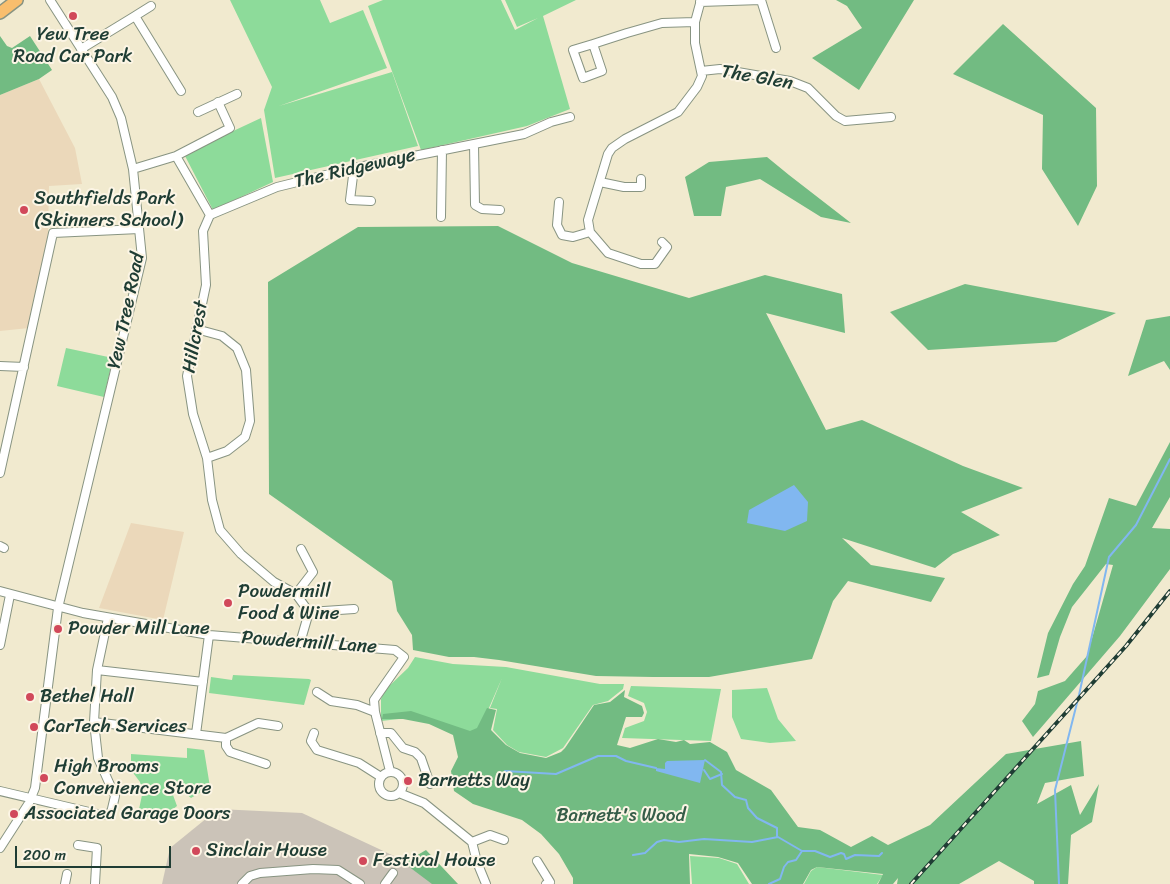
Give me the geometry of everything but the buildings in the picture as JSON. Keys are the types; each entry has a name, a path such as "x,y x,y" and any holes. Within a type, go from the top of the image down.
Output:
{"highway":[{"path":"0,13 17,0"}],"street":[{"name":"Yew Tree Road","path":"0,848 31,798 38,771 46,688 58,608 142,258 133,168 121,118 112,97 50,0"},
{"path":"662,242 667,247 655,264 648,266 608,253 597,243 590,232 589,215 608,154 617,143 678,112 688,102 702,76 695,44 695,22 700,1 761,0 776,48"},
{"path":"81,49 151,6"},
{"path":"135,16 181,90"},
{"path":"593,44 602,71 583,78 573,50 662,23 695,22"},
{"name":"The Glen","path":"701,72 720,69 790,81 808,88 836,116 846,121 891,117"},
{"path":"198,112 238,94"},
{"path":"133,168 176,156 230,128 218,102"},
{"name":"The Ridgewaye","path":"210,215 277,187 354,168 524,134 551,122 570,117"},
{"path":"474,144 475,205 482,209 500,210"},
{"path":"441,217 442,150"},
{"path":"176,156 210,215"},
{"path":"354,168 350,200 371,201"},
{"path":"600,182 624,187 641,187 641,178"},
{"path":"550,208 559,205 557,225 562,235 573,237 590,232"},
{"name":"Hillcrest","path":"210,215 203,231 206,284 187,376 192,414 207,458 212,500 220,530 241,554 274,582 296,594"},
{"path":"0,473 53,233 139,229"},
{"path":"196,329 222,336 237,348 246,370 250,421 245,437 227,451 207,458"},
{"path":"0,366 24,367"},
{"path":"301,549 314,572 296,594 309,612"},
{"name":"Powdermill Lane","path":"0,591 58,608 209,635 391,648 404,657 374,700 375,712 390,771 398,773 402,779 403,787 399,793"},
{"path":"0,645 10,595"},
{"path":"309,612 354,609"},
{"path":"300,643 309,612"},
{"path":"0,791 106,816 112,811 115,798 98,758 94,722 97,670 108,618"},
{"path":"196,734 209,635"},
{"path":"97,670 203,682"},
{"path":"317,692 331,701 357,705 375,712"},
{"path":"335,711 336,702"},
{"path":"94,722 226,738 258,723 278,726"},
{"path":"314,733 310,745 316,750 359,763 381,776"},
{"path":"380,733 391,733 403,748 415,752 421,758 430,784"},
{"path":"226,738 226,746 230,752 266,764"},
{"path":"390,771 381,776 378,784 384,794 391,796 399,793 424,803 472,842 477,862 486,884"},
{"path":"472,842 490,835 504,840"},
{"path":"78,845 97,848 95,884"},
{"path":"537,861 549,883"},
{"path":"242,884 250,876 260,872 313,869 338,870 360,884"},
{"path":"386,884 393,873"},
{"path":"65,884 67,874"}],"shaded area":[{"name":"Southfields Park (Skinners School)","path":"39,79 75,148 82,184 49,186 48,234 29,328 0,331 0,95"},
{"path":"131,523 184,532 163,620 99,608"},
{"path":"218,809 302,813 454,884 162,884 170,848"}],"green space":[{"path":"230,0 320,0 330,23 363,10 387,68 279,106 392,72 418,146 275,178 264,110 272,87"},
{"path":"383,0 501,0 515,30 538,18 517,27 505,0 576,0 543,16 570,109 527,126 421,150 368,6"},
{"path":"836,0 914,0 859,90 812,58 862,28 847,6"},
{"path":"1003,24 1096,108 1097,186 1078,226 1042,169 1043,115 953,74"},
{"path":"0,36 7,46 12,48 30,36 52,70 39,79 0,95"},
{"path":"261,118 273,182 213,210 184,154"},
{"path":"767,157 851,223 821,217 760,179 726,187 721,216 694,216 685,177 709,162"},
{"path":"498,226 572,263 689,298 765,275 842,294 845,333 766,313 826,430 862,420 963,466 1023,488 961,512 1000,535 953,554 935,568 842,538 871,565 945,578 931,602 848,581 833,601 812,659 709,677 596,676 499,660 449,657 413,650 412,635 397,611 392,581 269,494 268,282 358,227"},
{"path":"965,284 1116,313 1056,342 928,350 890,312"},
{"path":"1170,316 1170,370 1164,361 1128,376 1146,320"},
{"path":"66,348 113,358 104,397 57,386"},
{"path":"1170,442 1170,497 1152,528 1170,529 1170,569 1120,636 1033,737 1022,721 1035,704 1038,691 1065,681 1087,656 1113,565 1106,564 1072,607 1060,637 1049,675 1037,678 1048,633 1073,584 1085,566 1109,498 1136,506"},
{"path":"415,657 453,664 506,667 600,684 624,684 623,689 608,701 593,705 563,748 546,757 519,752 507,745 493,730 497,709 490,708 502,678 475,740 417,717 381,721 381,699 385,690 408,668"},
{"path":"233,675 311,680 304,705 209,693 211,677 232,680"},
{"path":"631,686 721,689 711,741 622,738 625,728 644,721 647,712 644,703 628,696"},
{"path":"767,688 778,719 796,741 770,743 741,739 732,717 732,690"},
{"name":"Barnett's Wood","path":"625,690 624,697 642,706 644,713 642,717 626,717 617,745 630,748 658,739 676,742 684,740 690,744 710,742 727,752 736,770 771,790 798,827 820,830 851,847 872,836 888,845 930,825 1006,754 1081,741 1084,776 1045,783 1037,804 1071,785 1080,815 1099,784 1092,822 1071,835 1068,884 1034,884 1034,881 999,861 959,884 897,884 898,878 893,884 878,884 883,874 817,867 811,870 803,884 752,884 738,863 718,857 689,854 690,884 573,884 573,878 559,854 541,834 522,820 473,804 454,791 451,771 458,757 453,735 429,724 403,719 382,719 383,714 411,711 470,731 477,728 487,708 496,710 491,730 506,745 520,753 546,758 561,752 565,748 594,705 610,702"},
{"path":"187,748 204,750 210,787 191,798 180,789 173,795 177,806 159,820 138,814 142,795 140,782 131,770 131,754 187,758"},
{"path":"426,850 458,884 432,884 404,863"},
{"path":"690,856 719,858 737,864 749,884 692,884"},
{"path":"817,867 883,875 877,884 804,884 811,871"}],"water":[{"path":"794,485 808,502 807,521 785,531 747,523 749,510"},
{"path":"705,760 700,783 656,771 656,768 665,769 667,761"}],"waterway":[{"path":"1059,884 1055,790 1079,695 1109,557 1136,525 1170,459"},
{"path":"505,771 556,774 598,756 616,756 626,761 656,768"},
{"path":"705,760 721,772 722,785 735,797 746,800 748,808 757,818 777,828 777,837"},
{"path":"704,770 710,779 722,774"},
{"path":"633,855 645,853 657,842 664,840 679,842 704,839 752,842 778,837 802,851 815,851 830,857 841,853 844,854 846,859 855,855 879,856 882,853"},
{"path":"769,884 780,879 784,867 788,862 796,860 802,851"}],"railway":[{"path":"911,884 1126,646 1170,591"}],"place":[{"name":"Yew Tree Road Car Park","path":"73,16"},
{"name":"Southfields Park (Skinners School)","path":"24,210"},
{"name":"Powdermill Food & Wine","path":"228,603"},
{"name":"Powder Mill Lane","path":"58,629"},
{"name":"Bethel Hall","path":"30,697"},
{"name":"CarTech Services","path":"34,727"},
{"name":"High Brooms Convenience Store","path":"44,778"},
{"name":"Barnetts Way","path":"408,781"},
{"name":"Associated Garage Doors","path":"14,814"},
{"name":"Sinclair House","path":"196,851"},
{"name":"Festival House","path":"363,861"}]}
